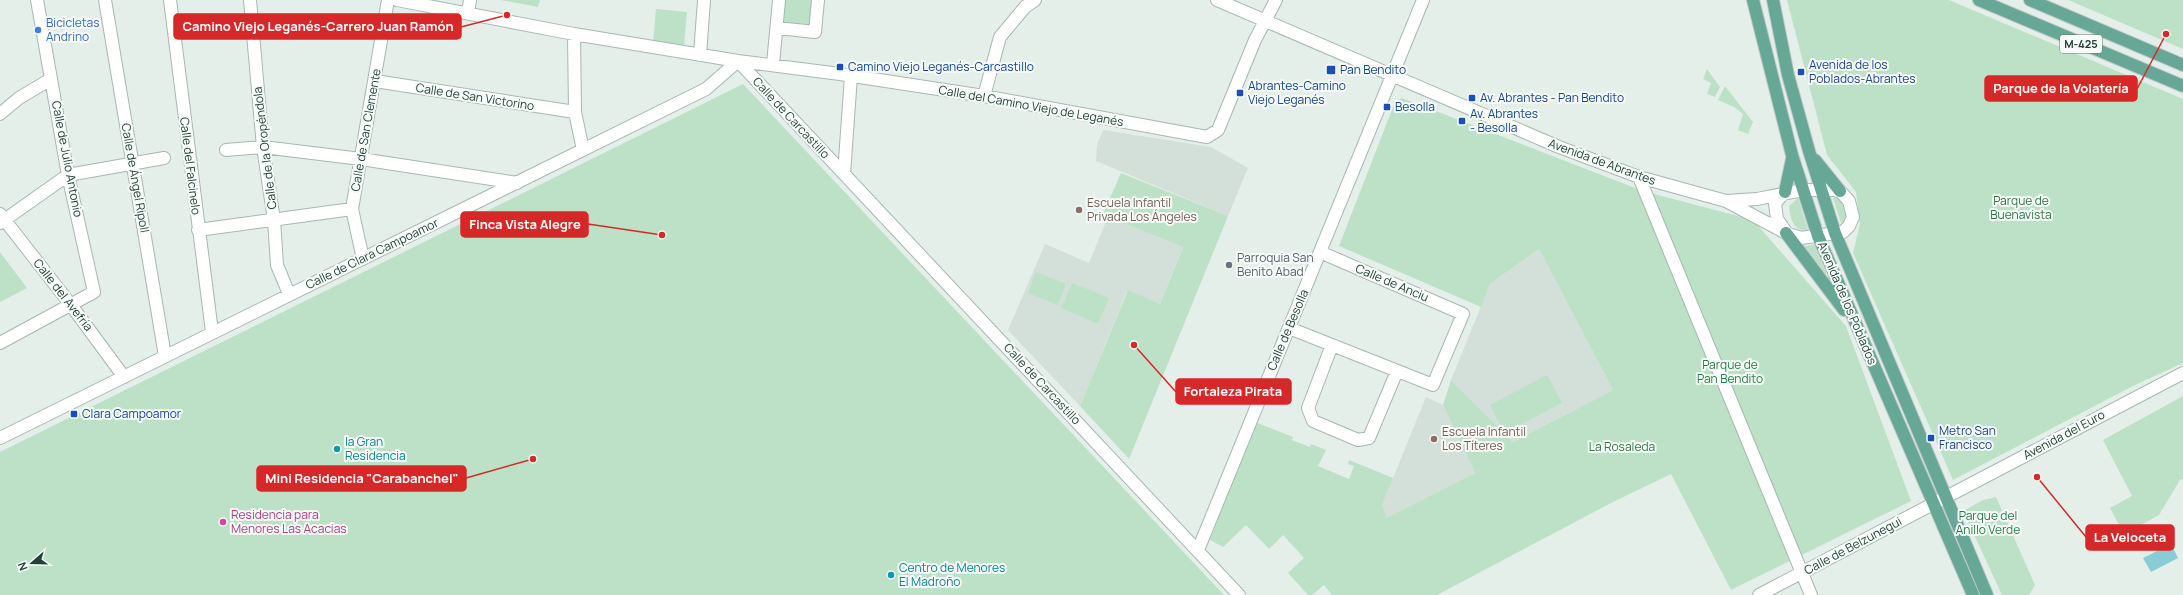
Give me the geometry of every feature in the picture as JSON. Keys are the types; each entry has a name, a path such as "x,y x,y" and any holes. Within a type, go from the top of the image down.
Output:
{"main road":[{"name":"Avenida de los Poblados","path":"1753,0 1792,156 1818,236 1973,595"},
{"name":"Avenida de los Poblados","path":"1773,0 1788,75 1809,151 1821,189 1839,232 1851,273 1987,595"},
{"name":"M-425","path":"1979,0 2183,86"},
{"name":"M-425","path":"2030,0 2183,65"},
{"path":"1809,151 1820,169 1840,191"},
{"path":"1785,192 1792,156"},
{"path":"1786,233 1823,280 1862,336"}],"street":[{"name":"Calle de Julio Antonio","path":"37,0 68,175 94,292 71,305"},
{"name":"Calle de Ángel Ripoll","path":"105,0 165,356"},
{"name":"Calle del Falcinelo","path":"170,0 212,332"},
{"name":"Calle de la Oropéndola","path":"250,0 263,147 274,220 278,265 289,294"},
{"name":"Calle de San Clemente","path":"363,258 352,209 388,0"},
{"name":"Calle del Camino Viejo de Leganés","path":"397,0 574,34 738,61 773,64 984,96 1207,137 1218,130 1255,40 1276,0"},
{"path":"468,13 470,0"},
{"path":"700,55 704,0"},
{"path":"773,64 779,0"},
{"path":"777,28 815,32 818,0"},
{"path":"984,96 1000,37 1026,7 1035,0"},
{"name":"Avenida de Abrantes","path":"1217,0 1559,147 1639,177 1726,201 1786,233 1801,238 1839,232"},
{"name":"Calle de Besolla","path":"1198,550 1394,75 1423,0"},
{"path":"574,34 575,112 583,150"},
{"name":"Calle de Clara Campoamor","path":"0,438 706,89 738,61"},
{"name":"Calle de Carcastillo","path":"738,61 1239,595"},
{"name":"Calle de Carcastillo","path":"844,174 851,76"},
{"path":"0,114 19,98 51,79"},
{"name":"Calle de San Victorino","path":"375,81 575,112"},
{"path":"226,150 263,147 361,159 516,184"},
{"path":"2,219 68,175 164,158"},
{"path":"1639,177 1811,595"},
{"name":"Avenida de Abrantes","path":"1726,201 1757,200 1785,192 1803,190 1821,189 1840,191"},
{"path":"1839,232 1849,226 1853,217 1849,201 1840,191"},
{"path":"1785,192 1776,203 1777,219 1786,233"},
{"path":"198,230 352,209"},
{"name":"Calle del Avefría","path":"2,219 71,305 124,377"},
{"name":"Calle de Anciu","path":"1320,252 1463,314 1433,385 1397,371"},
{"path":"0,343 71,305"},
{"path":"1289,328 1332,345 1397,371 1369,438 1358,440 1313,421 1308,408 1332,345"},
{"name":"Avenida del Euro","path":"1946,498 2183,373"},
{"name":"Calle de Belzunegui","path":"1759,595 1946,498"}],"shaded area":[{"path":"1103,130 1211,147 1248,168 1228,216 1096,161 1097,145"},
{"path":"1115,218 1183,246 1160,304 1127,291 1080,406 1008,330 1045,244 1089,263 1107,219 1113,222"},
{"path":"1539,249 1613,390 1513,442 1451,380 1490,284"},
{"name":"Escuela Infantil Los Títeres","path":"1426,397 1443,405 1475,473 1387,519 1382,505"}],"green space":[{"path":"501,0 540,0 538,7"},
{"path":"779,0 818,0 815,32 777,28"},
{"name":"Parque de Buenavista","path":"1787,0 1949,0 2183,99 2183,363 2131,387 1953,480 1853,253 1860,224 1856,192 1827,155"},
{"path":"2068,0 2183,0 2183,49"},
{"path":"656,9 687,12 684,46 653,43"},
{"path":"1707,69 1720,87 1715,97 1707,94 1711,83 1703,79"},
{"path":"743,84 1224,595 0,595 0,452"},
{"path":"1725,86 1753,122 1748,134 1738,130 1743,114 1734,107 1718,100"},
{"name":"Parque de Pan Bendito","path":"1402,98 1643,191 1753,220 1846,326 1911,501 1731,590 1671,474 1611,503 1437,595 1332,595 1324,585 1312,595 1308,595 1288,573 1304,558 1283,535 1269,549 1246,525 1223,547 1210,540 1255,422 1293,437 1292,440 1310,447 1311,444 1326,450 1318,466 1349,479 1354,466 1348,464 1349,460 1393,478 1382,505 1387,518 1475,473 1443,405 1451,380 1513,442 1613,390 1539,249 1490,284 1481,307 1339,246 1395,102"},
{"path":"1121,173 1228,216 1129,459 1080,406 1128,290 1160,304 1183,247 1103,214"},
{"path":"1798,198 1808,230 1799,229 1791,219 1789,206"},
{"path":"1833,198 1840,198 1849,213 1845,222 1841,223"},
{"path":"1814,244 1826,273 1823,274 1802,247"},
{"path":"0,252 27,288 0,302"},
{"path":"1036,272 1066,284 1058,305 1028,293"},
{"path":"1072,283 1109,298 1098,324 1061,308"},
{"path":"1547,375 1562,403 1504,433 1490,405"},
{"path":"2183,396 2183,479 2180,480 2159,515 2124,534 2110,508 2132,496 2103,440"},
{"name":"Parque del Anillo Verde","path":"1996,497 2035,585 2029,595 2002,595 1963,511 1983,500"}],"water":[{"path":"2171,544 2178,558 2151,572 2143,558"}],"place":[{"name":"Camino Viejo Leganés-Carrero Juan Ramón","path":"507,15"},
{"name":"Bicicletas Andrino","path":"38,30"},
{"name":"Parque de la Volatería","path":"2166,34"},
{"name":"Camino Viejo Leganés-Carcastillo","path":"840,67"},
{"name":"Pan Bendito","path":"1331,70"},
{"name":"Avenida de los Poblados-Abrantes","path":"1801,72"},
{"name":"Abrantes-Camino Viejo Leganés","path":"1240,93"},
{"name":"Av. Abrantes - Pan Bendito","path":"1472,98"},
{"name":"Besolla","path":"1387,107"},
{"name":"Av. Abrantes - Besolla","path":"1462,121"},
{"name":"Escuela Infantil Privada Los Ángeles","path":"1079,210"},
{"name":"Finca Vista Alegre","path":"662,235"},
{"name":"Parroquia San Benito Abad","path":"1229,265"},
{"name":"Fortaleza Pirata","path":"1134,345"},
{"name":"Clara Campoamor","path":"74,414"},
{"name":"Metro San Francisco","path":"1931,438"},
{"name":"Escuela Infantil Los Títeres","path":"1434,439"},
{"name":"la Gran Residencia","path":"337,449"},
{"name":"Mini Residencia \"Carabanchel\"","path":"533,459"},
{"name":"La Veloceta","path":"2037,477"},
{"name":"Residencia para Menores Las Acacias","path":"223,522"},
{"name":"Centro de Menores El Madroño","path":"891,575"}],"park label":[{"name":"La Rosaleda","path":"1622,447"}]}
